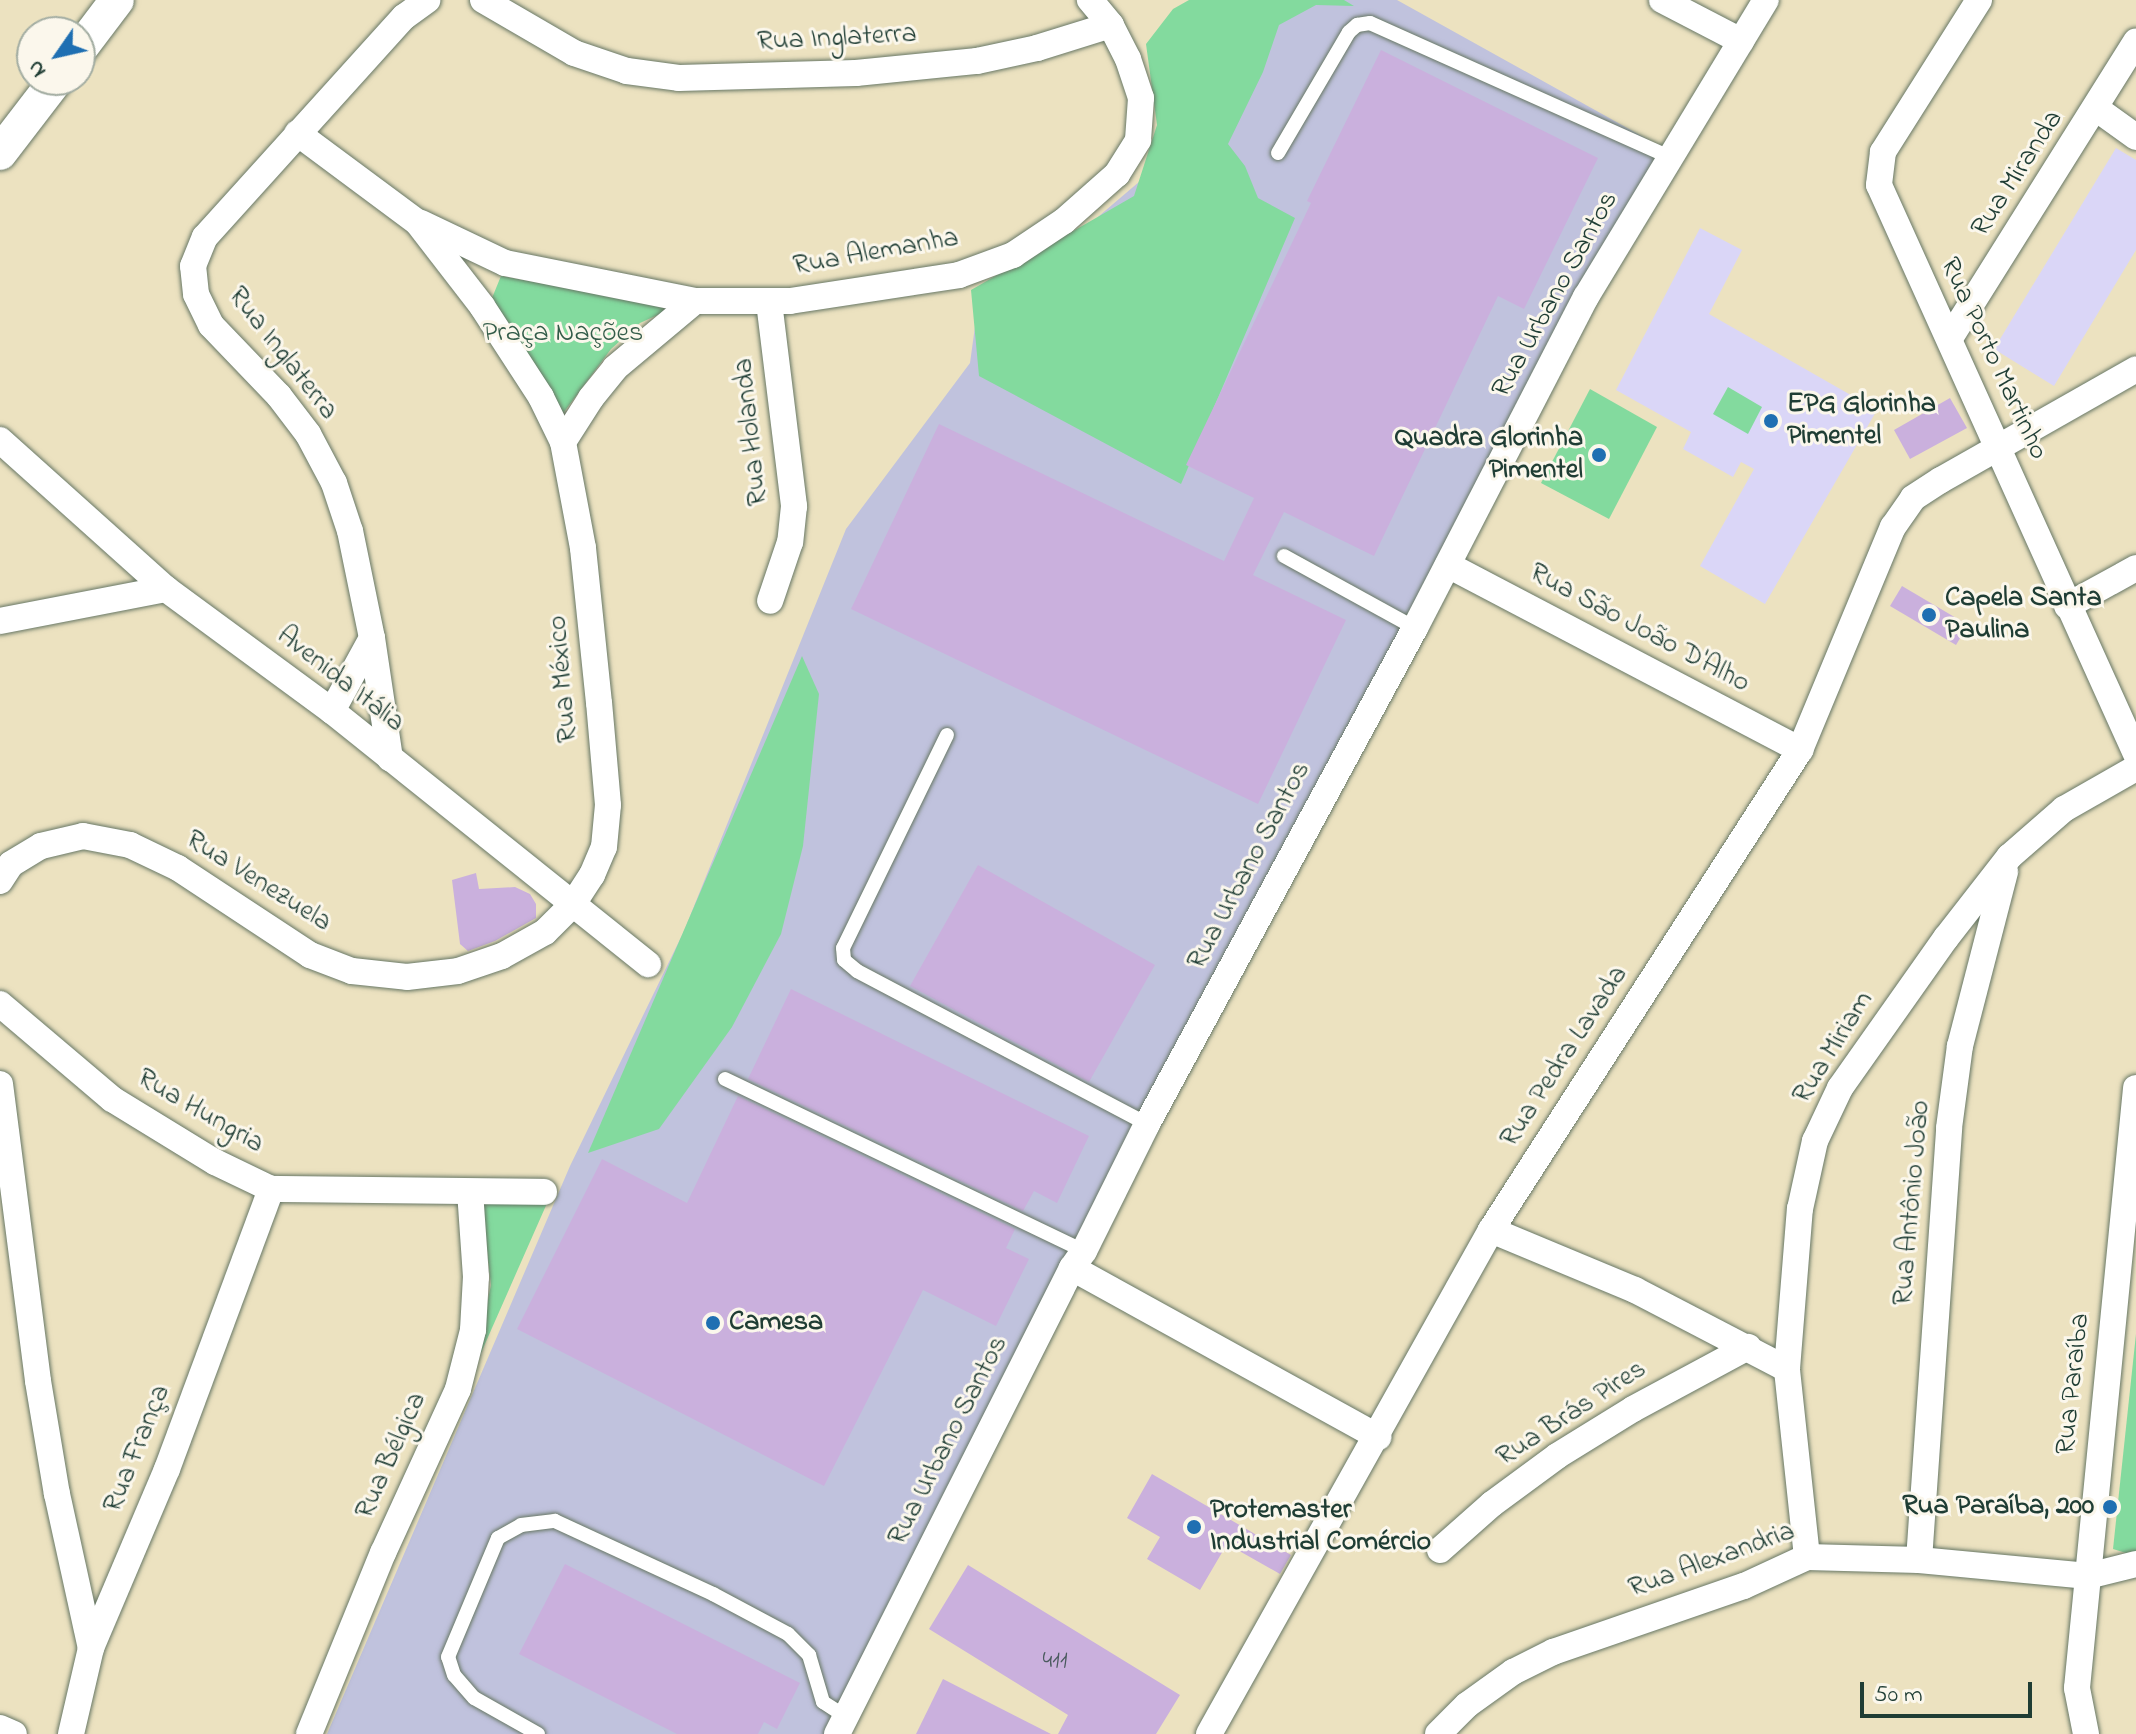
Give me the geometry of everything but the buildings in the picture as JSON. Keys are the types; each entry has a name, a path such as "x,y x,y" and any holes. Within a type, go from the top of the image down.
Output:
{"street":[{"path":"96,28 117,0"},
{"name":"Rua Inglaterra","path":"390,759 372,638 350,531 334,483 308,434 279,396 211,325 196,294 193,266 205,237 404,17 427,0"},
{"name":"Rua Inglaterra","path":"483,0 574,53 627,71 679,78 856,73 977,61 1037,48 1111,25"},
{"name":"Rua Alemanha","path":"417,222 505,263 695,301 769,302 959,275 1013,255 1064,221 1117,174 1138,140 1141,98 1111,25 1090,0"},
{"path":"1662,0 1741,41"},
{"name":"Rua Urbano Santos","path":"842,1725 1147,1124 1415,628 1586,297 1766,0"},
{"name":"Rua Porto Martinho","path":"1979,0 1883,152 1879,185 1891,219 1950,338 2067,606 2136,754"},
{"name":"Rua Miranda","path":"1950,338 2097,109 2136,42"},
{"path":"0,153 44,96"},
{"path":"2097,109 2136,137"},
{"name":"Rua México","path":"297,133 417,222 482,306 541,397 563,442 583,548 608,805 604,847 592,875 573,904"},
{"path":"482,306 484,282 505,263"},
{"path":"563,442 615,368 695,301"},
{"name":"Rua Holanda","path":"769,302 794,506 790,542 770,601"},
{"name":"Rua Pedra Lavada","path":"1209,1734 1378,1437 1491,1230 1800,750 1893,527 1913,498 2136,369"},
{"name":"Avenida Itália","path":"0,440 166,589 332,711 648,964"},
{"name":"Rua São João D'Alho","path":"1448,565 1800,750"},
{"path":"2067,606 2136,568"},
{"path":"0,621 166,589"},
{"path":"332,711 372,638"},
{"name":"Rua Miriam","path":"1807,1557 1787,1369 1800,1209 1815,1141 1840,1088 1946,938 2009,857 2064,809 2136,768"},
{"name":"Rua Venezuela","path":"0,881 11,864 41,846 83,836 130,845 178,868 310,955 352,971 407,977 458,971 502,956 545,932 573,904"},
{"name":"Rua Antônio João","path":"1919,1560 1949,1128 1963,1032 2009,857"},
{"name":"Rua Hungria","path":"0,1004 112,1099 215,1162 271,1189 544,1192"},
{"path":"0,1084 38,1381 57,1494 91,1648"},
{"name":"Rua Paraíba","path":"2086,1734 2077,1688 2136,1088"},
{"name":"Rua França","path":"71,1734 91,1648 167,1469 271,1189"},
{"name":"Rua Bélgica","path":"309,1734 383,1553 458,1389 473,1330 476,1277 470,1192"},
{"path":"1491,1230 1635,1290 1787,1369"},
{"path":"1078,1260 1378,1437"},
{"name":"Rua Brás Pires","path":"1440,1550 1492,1504 1557,1456 1633,1409 1748,1347"},
{"name":"Rua Alexandria","path":"1438,1734 1467,1705 1513,1672 1553,1652 1744,1586 1807,1557 1919,1560 2088,1576 2136,1564"},
{"path":"0,1728 14,1734"}],"lane":[{"path":"1278,153 1349,32 1357,25 1370,23 1670,157"},
{"path":"1284,556 1415,628"},
{"path":"947,735 843,948 844,960 857,971 1147,1124"},
{"path":"725,1079 1078,1260"},
{"path":"538,1734 474,1698 454,1675 448,1657 498,1538 521,1525 555,1521 713,1594 788,1634 809,1655 823,1702 842,1725"}],"shaded area":[{"path":"1205,0 1397,0 1665,149 830,1734 327,1734 570,1166 684,931 846,529 970,363 980,290 1038,268 1153,170"},
{"path":"2116,148 2136,160 2136,250 2054,386 1994,349"},
{"name":"EPG Glorinha Pimentel","path":"1700,228 1742,250 1709,314 1877,410 1765,604 1700,566 1754,469 1741,462 1733,477 1683,449 1691,432 1616,390"}],"green space":[{"path":"1189,0 1344,0 1354,6 1316,5 1279,25 1263,72 1228,144 1245,166 1258,198 1295,218 1181,484 979,376 971,290 1134,196 1157,125 1146,44 1173,9"},
{"name":"Praça Nações","path":"501,276 675,307 640,323 611,349 561,416 492,298"},
{"path":"1728,387 1762,407 1748,434 1713,414"},
{"name":"Quadra Glorinha Pimentel","path":"1590,389 1657,427 1609,519 1541,483"},
{"path":"802,656 819,694 803,846 781,934 732,1027 659,1129 588,1153"},
{"path":"481,1198 548,1201 473,1371 491,1285"},
{"path":"2136,1334 2136,1556 2113,1549"}],"place":[{"name":"EPG Glorinha Pimentel","path":"1771,421"},
{"name":"Quadra Glorinha Pimentel","path":"1599,455"},
{"name":"Capela Santa Paulina","path":"1929,615"},
{"name":"Camesa","path":"713,1323"},
{"name":"Rua Paraíba, 200","path":"2110,1507"},
{"name":"Protemaster Industrial Comércio","path":"1194,1527"}]}
